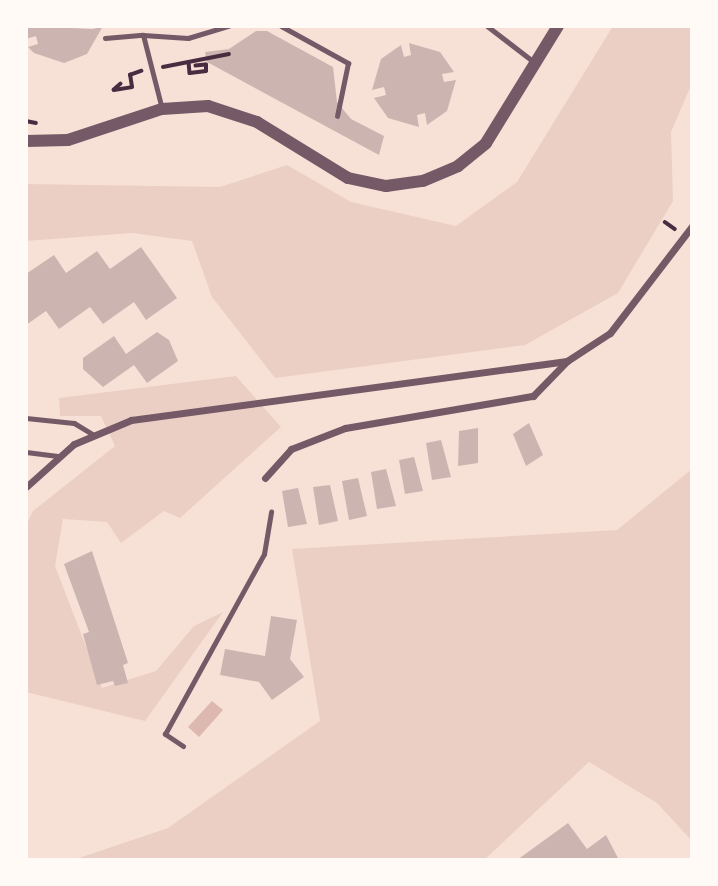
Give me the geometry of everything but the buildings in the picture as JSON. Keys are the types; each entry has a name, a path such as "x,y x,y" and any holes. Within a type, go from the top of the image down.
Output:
{"street":[{"path":"26,141 75,139 162,109 224,109 257,122 333,173 405,185 441,175 486,143 558,26"},
{"path":"264,478 281,457 316,437 404,414 522,400 553,382 567,362 610,333 692,226"},
{"path":"26,487 58,456 92,433 145,418 567,362"}],"lane":[{"path":"105,38 143,35 188,38 228,26"},
{"path":"281,26 348,63 337,116"},
{"path":"488,26 536,63"},
{"path":"143,35 162,109"},
{"path":"26,418 74,423 92,433"},
{"path":"26,452 58,456"},
{"path":"183,746 165,734 264,554 271,512"}],"path":[{"path":"121,84 114,90 132,86 132,72 229,54"},
{"path":"188,62 190,73 206,71 205,65 196,66"},
{"path":"26,121 47,125"}],"shaded area":[{"path":"613,26 692,26 692,83 671,132 673,201 618,293 525,345 275,378 212,297 192,241 132,233 26,241 26,184 220,187 287,165 351,202 456,226 517,182"},
{"path":"236,376 281,427 180,518 164,511 121,543 107,522 63,519 55,566 102,688 156,671 194,626 223,612 145,721 26,692 26,525 33,511 115,446 101,416 60,416 59,398"},
{"path":"692,469 692,841 657,803 589,762 484,860 73,860 168,828 320,721 292,549 617,530"},
{"path":"212,701 223,710 199,737 188,727"}]}
